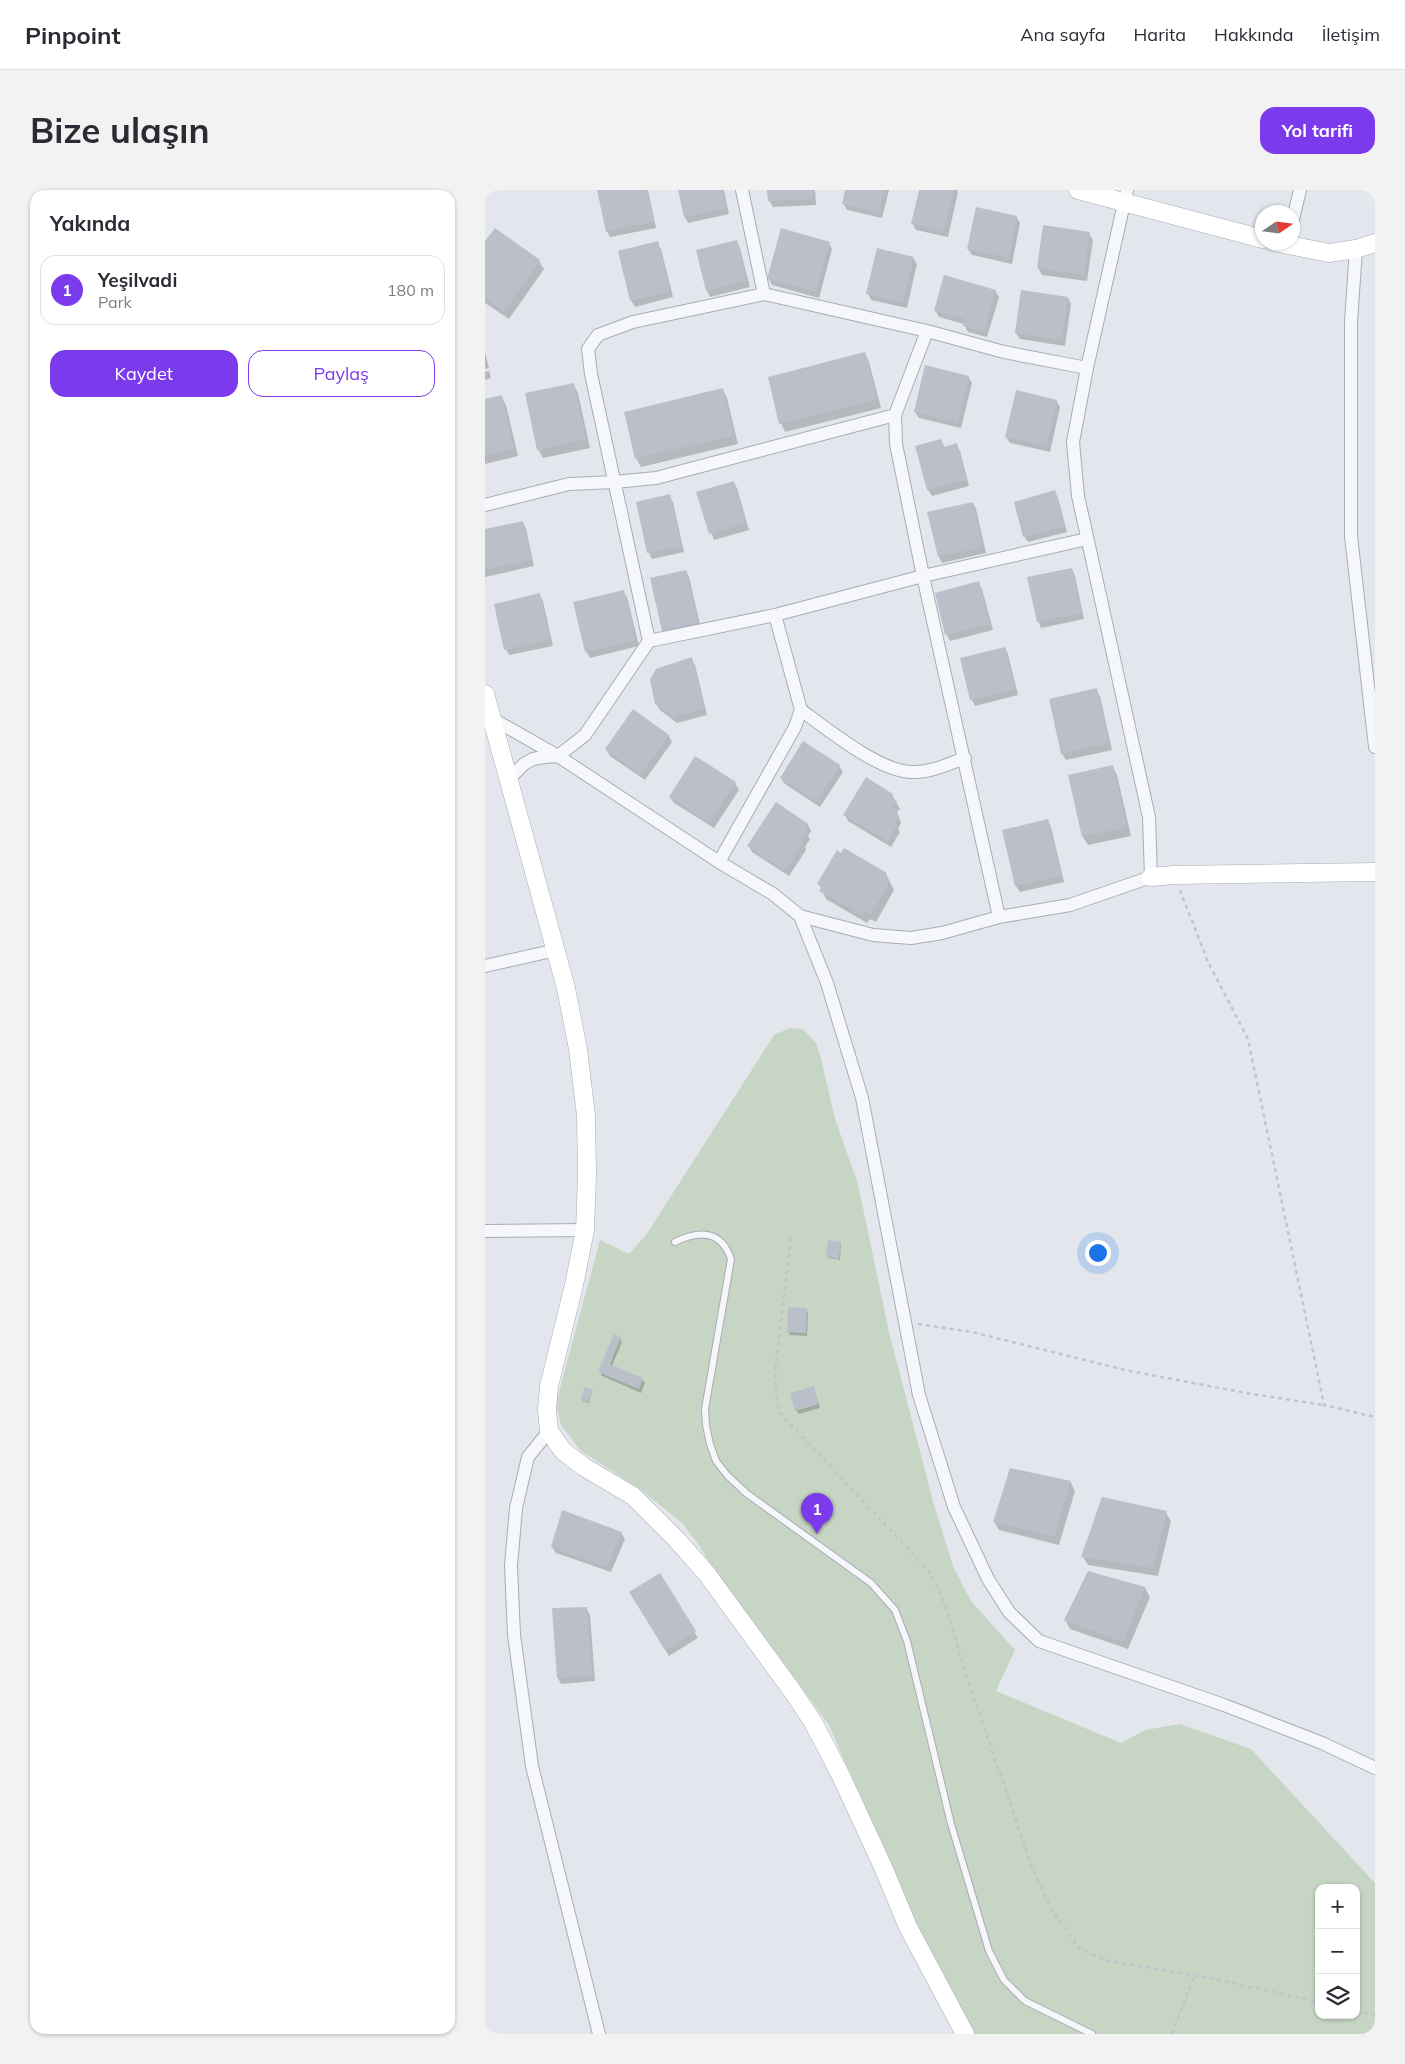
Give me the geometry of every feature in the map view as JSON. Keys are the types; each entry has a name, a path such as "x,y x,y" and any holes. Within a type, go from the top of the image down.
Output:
{"street":[{"path":"742,190 764,294"},
{"path":"1078,190 1126,196 1255,236"},
{"path":"1296,205 1299,190"},
{"path":"1126,196 1087,368 1073,442 1078,496 1149,817 1151,877"},
{"path":"1300,247 1329,253 1356,249 1375,242"},
{"path":"1356,249 1351,322 1351,536 1375,747"},
{"path":"649,641 591,374 589,349 598,334 633,322 764,294 927,331 1004,352 1087,368"},
{"path":"927,331 895,415 895,444 999,917"},
{"path":"485,505 569,484 656,478 895,415"},
{"path":"508,780 516,771 533,759 558,756 585,735 649,641 775,615 923,576 1087,538"},
{"path":"719,862 795,727 801,710 775,615"},
{"path":"485,694 488,719 508,780 566,988 578,1048 586,1116 587,1174 585,1230 574,1285 549,1386 547,1410 549,1431 563,1451 584,1467 633,1496 671,1534 707,1574 793,1692 813,1722 833,1760 883,1867 908,1927 965,2034"},
{"path":"801,710 865,755 891,767 911,772 937,769 965,758"},
{"path":"488,719 558,756 719,862 773,894 800,916 873,935 911,938 942,933 999,917 1070,905 1151,877 1375,872"},
{"path":"800,916 827,983 861,1098 919,1395 953,1508 988,1579 1009,1612 1039,1642 1233,1708 1322,1743 1375,1768"},
{"path":"485,966 556,950"},
{"path":"485,1231 585,1230"},
{"path":"549,1431 528,1457 516,1508 511,1566 514,1635 533,1766 599,2034"}],"lane":[{"path":"675,1242 689,1235 711,1235 722,1242 729,1250 731,1259 705,1409 706,1425 716,1461 727,1475 747,1493 871,1582 895,1610 907,1641 951,1824 989,1950 1004,1980 1025,2000 1092,2034"}],"path":[{"path":"1174,875 1208,962 1248,1039 1324,1405"},
{"path":"791,1238 775,1371 779,1412 928,1570 938,1588 947,1610 965,1672 1031,1864 1051,1909 1070,1938 1079,1948 1105,1960 1315,2001"},
{"path":"906,1322 972,1332 1134,1371 1246,1393 1324,1405 1375,1417"},
{"path":"1172,2034 1194,1976"},
{"path":"1360,2012 1375,2015"}],"green space":[{"path":"790,1028 803,1029 816,1043 835,1119 858,1184 889,1332 934,1505 953,1566 971,1601 1015,1650 996,1691 1121,1743 1145,1730 1180,1724 1251,1749 1375,1883 1375,2034 973,2034 916,1930 829,1725 751,1618 720,1581 699,1545 682,1523 640,1489 581,1451 561,1425 556,1403 600,1240 629,1254 646,1235 774,1035"}],"building":[{"path":"597,190 647,190 654,221 606,232"},
{"path":"678,190 723,190 727,208 684,217"},
{"path":"767,190 813,190 813,199 768,201"},
{"path":"845,190 884,190 879,213 842,204"},
{"path":"919,190 954,190 944,232 911,224"},
{"path":"976,207 1017,216 1009,258 967,249"},
{"path":"1043,225 1090,232 1084,275 1037,268"},
{"path":"495,228 540,260 504,312 485,298 485,241"},
{"path":"781,228 830,242 816,292 767,279"},
{"path":"737,240 747,281 706,291 696,250"},
{"path":"658,241 670,291 630,301 618,251"},
{"path":"877,248 914,257 903,303 866,294"},
{"path":"944,275 996,290 984,332 963,326 965,319 934,311"},
{"path":"1021,290 1068,297 1062,340 1015,333"},
{"path":"865,352 877,399 779,424 768,377"},
{"path":"925,365 969,376 958,423 914,412"},
{"path":"574,383 586,439 537,450 525,393"},
{"path":"723,388 734,435 635,459 624,412"},
{"path":"1016,390 1057,400 1047,446 1005,437"},
{"path":"502,395 514,448 485,455 485,399"},
{"path":"941,439 944,447 957,443 967,480 927,490 915,446"},
{"path":"734,481 746,523 709,534 696,492"},
{"path":"1055,490 1065,526 1023,537 1014,502"},
{"path":"670,494 682,546 647,553 636,502"},
{"path":"973,502 983,547 938,557 927,512"},
{"path":"523,521 532,560 485,570 485,529"},
{"path":"1072,568 1082,613 1037,622 1027,577"},
{"path":"686,570 698,623 662,631 650,578"},
{"path":"979,581 990,624 945,635 935,593"},
{"path":"624,590 636,640 585,652 573,602"},
{"path":"540,593 550,639 504,650 494,604"},
{"path":"1005,647 1016,689 970,700 960,658"},
{"path":"692,657 705,708 673,718 655,704 650,680 656,669"},
{"path":"1097,688 1109,743 1061,754 1049,699"},
{"path":"633,709 669,735 641,775 605,749"},
{"path":"803,741 840,765 817,802 780,778"},
{"path":"695,756 736,782 710,823 669,797"},
{"path":"1113,765 1127,827 1082,837 1068,775"},
{"path":"866,777 893,794 891,798 897,801 893,808 898,811 896,814 899,816 894,823 897,825 888,841 843,815"},
{"path":"776,802 808,824 805,830 808,832 801,841 803,843 785,871 747,846"},
{"path":"1048,819 1061,876 1015,886 1002,830"},
{"path":"844,848 887,873 884,877 890,881 871,915 865,911 862,915 819,891 822,886 817,884 837,850 841,853"},
{"path":"828,1240 841,1242 839,1259 826,1257"},
{"path":"788,1307 807,1308 806,1333 787,1332"},
{"path":"614,1334 621,1337 610,1364 643,1378 639,1389 598,1372"},
{"path":"814,1386 819,1404 795,1411 790,1393"},
{"path":"585,1387 593,1390 588,1402 580,1399"},
{"path":"1010,1468 1071,1481 1054,1537 993,1522"},
{"path":"1102,1497 1167,1511 1153,1568 1081,1557"},
{"path":"562,1510 622,1532 607,1567 551,1547"},
{"path":"1088,1571 1145,1587 1123,1642 1064,1620"},
{"path":"660,1573 696,1631 665,1650 629,1592"},
{"path":"587,1607 592,1675 557,1678 552,1608"}],"place":[{"name":"Yeşilvadi","path":"817,1534"}]}
